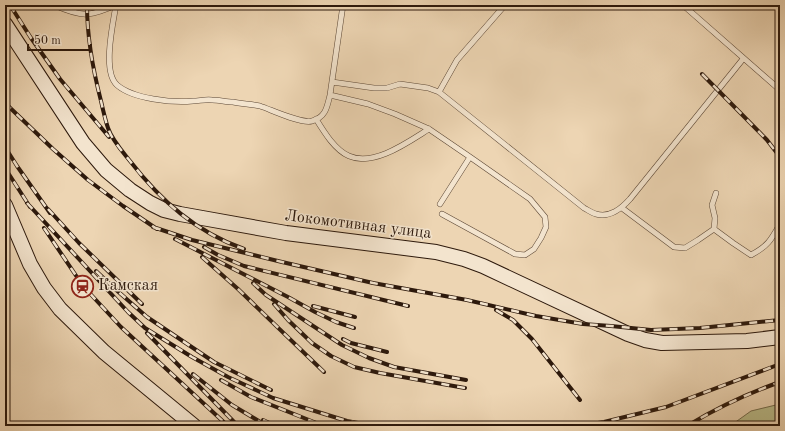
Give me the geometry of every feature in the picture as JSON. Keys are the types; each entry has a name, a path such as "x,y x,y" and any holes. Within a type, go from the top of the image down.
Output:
{"main road":[{"name":"Локомотивная улица","path":"5,24 83,143 106,170 130,190 164,210 286,233 436,252 464,259 483,266 628,334 662,344 747,341 780,337"},
{"path":"5,205 30,264 44,288 60,309 104,352 194,426"}],"lane":[{"path":"54,5 66,10 87,14 104,10 116,5"},
{"path":"116,5 110,43 109,68 112,78 117,85 143,97 168,101 193,102 210,100 258,106 287,116 310,121 320,118 327,110 343,5"},
{"path":"439,92 457,60 505,5"},
{"path":"683,5 780,90"},
{"path":"332,82 374,88 387,88 400,84 428,88 439,92 584,208 596,214 605,215 612,214 622,208 630,199 743,59"},
{"path":"330,95 368,104 429,129 530,199 545,217 546,227 534,249 525,255 515,254 442,214"},
{"path":"316,119 324,134 336,146 348,156 358,158 372,158 385,154 429,129"},
{"path":"440,204 470,157"},
{"path":"714,229 715,218 712,205 716,193"},
{"path":"622,208 674,247 685,248 714,229"},
{"path":"714,229 751,255 762,250 772,239 780,224"}],"green space":[{"path":"780,404 780,426 730,426 751,411"}],"railway":[{"path":"10,5 60,79 109,137"},
{"path":"87,5 89,42 95,78 107,125 115,141 142,176 181,214 210,234 244,249"},
{"path":"702,74 767,140 780,157"},
{"path":"5,103 88,180 157,229"},
{"path":"5,147 50,213"},
{"path":"5,168 30,207"},
{"path":"27,203 128,312 145,328 228,377 273,398 347,421 374,426"},
{"path":"48,209 79,243 142,304"},
{"path":"153,227 192,240 373,283 467,300 536,316 583,324 651,330 700,328 780,320"},
{"path":"44,228 83,286 121,327 228,426"},
{"path":"175,239 315,312 336,322 354,328"},
{"path":"204,247 218,255 244,266 408,306"},
{"path":"202,257 238,289 324,372"},
{"path":"96,271 147,317 214,362 271,390"},
{"path":"253,283 266,295 342,345 369,358 394,367 466,380"},
{"path":"274,304 312,343 331,356 354,367 465,388"},
{"path":"313,306 355,317"},
{"path":"496,310 513,320 532,339 580,400"},
{"path":"147,333 238,426"},
{"path":"343,339 351,343 387,352"},
{"path":"580,426 604,422 666,407 780,364"},
{"path":"193,374 232,405 267,426"},
{"path":"221,380 251,397 324,426"},
{"path":"687,426 732,402 780,382"},
{"path":"263,420 276,426"}],"place":[{"name":"Камская","path":"83,286"}]}
